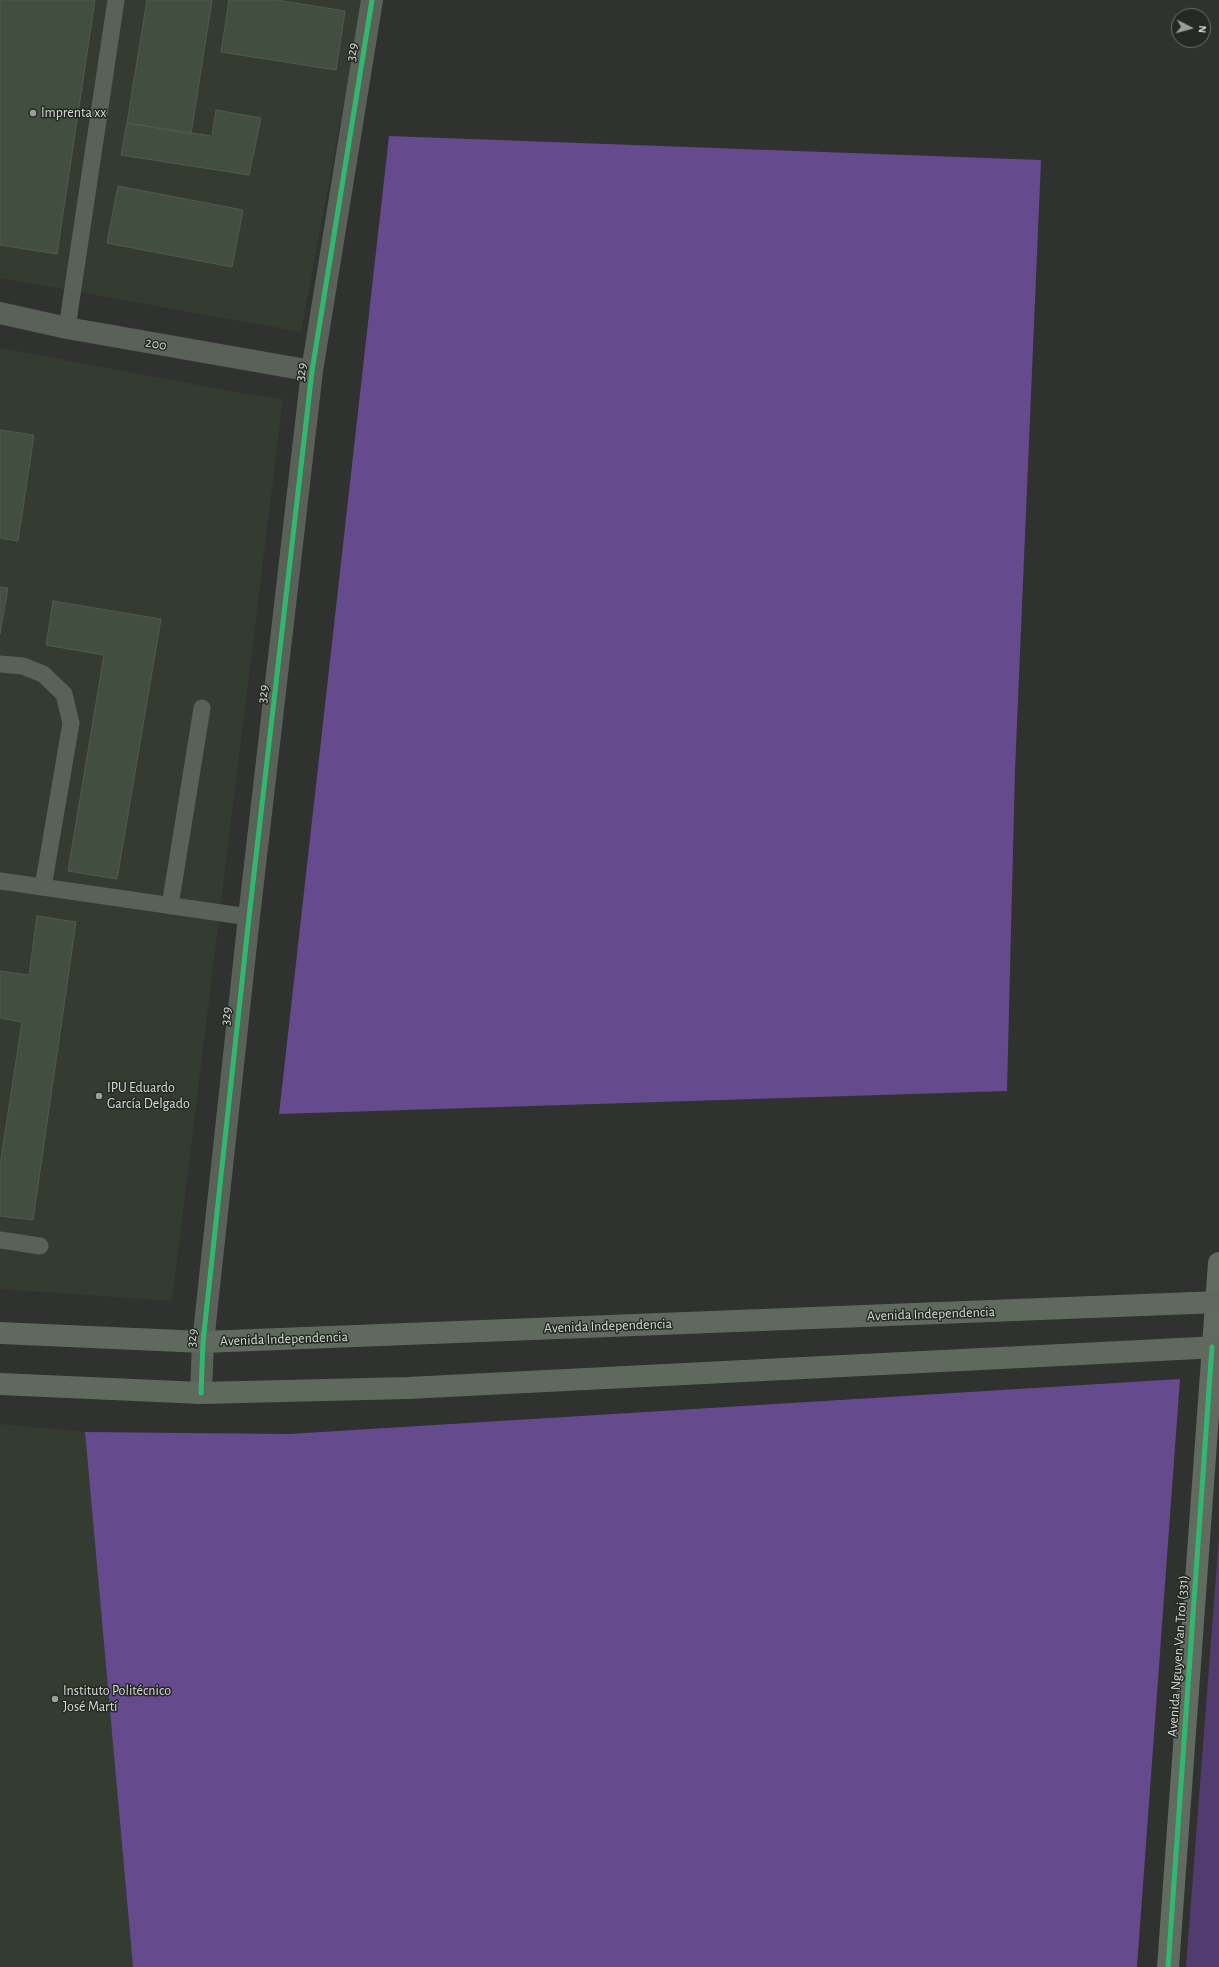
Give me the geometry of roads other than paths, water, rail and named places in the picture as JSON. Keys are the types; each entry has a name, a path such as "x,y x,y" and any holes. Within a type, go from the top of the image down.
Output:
{"main road":[{"name":"Avenida Independencia","path":"0,1333 203,1342 1217,1302"},
{"path":"0,1384 201,1393 408,1388 1216,1347"}],"street":[{"name":"329","path":"201,1393 203,1342 249,917 312,371 372,0"},
{"name":"200","path":"0,313 67,328 312,371"},
{"name":"Avenida Nguyen Van Troi (331)","path":"1168,1967 1216,1347 1219,1263"}],"lane":[{"path":"67,328 116,0"},
{"path":"0,664 23,666 43,674 64,694 71,723 42,887"},
{"path":"170,906 202,708"},
{"path":"0,881 249,917"},
{"path":"0,1240 40,1246"}],"place":[{"name":"Imprenta xx","path":"33,113"},
{"name":"IPU Eduardo García Delgado","path":"99,1096"},
{"name":"Instituto Politécnico José Martí","path":"55,1699"}]}
